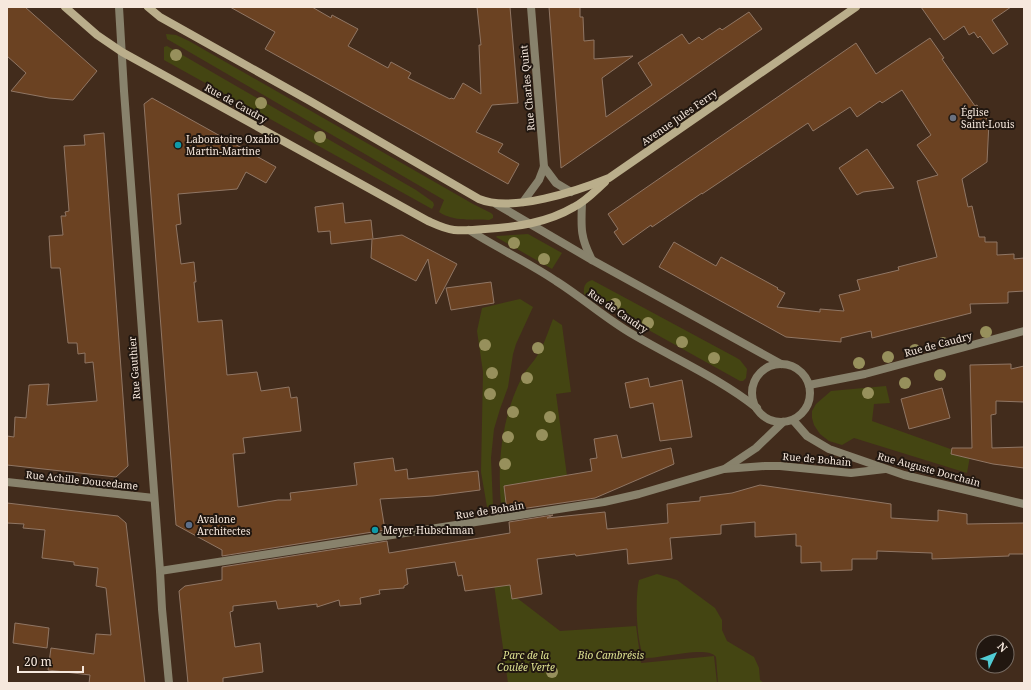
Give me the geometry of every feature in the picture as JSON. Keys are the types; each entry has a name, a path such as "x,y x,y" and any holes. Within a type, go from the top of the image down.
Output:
{"main road":[{"name":"Rue de Caudry","path":"65,7 92,31 122,52 428,221 443,227 454,230 469,230 528,224 554,216 582,202 609,178"},
{"path":"148,7 160,17 310,101 479,199 491,204 496,204"},
{"name":"Avenue Jules Ferry","path":"496,204 523,202 570,192 609,178 856,7"}],"street":[{"name":"Rue Gauthier","path":"119,7 162,609 169,683"},
{"name":"Rue Charles Quint","path":"531,7 544,168"},
{"path":"523,202 539,180 544,168 556,183 570,192"},
{"path":"582,202 581,230 584,246 592,260"},
{"path":"496,204 592,260 781,364 789,365 800,371 806,378 809,386 810,395 806,408 793,420 783,422 770,420 762,415 757,408 752,395 753,385 757,377 767,368 781,364"},
{"name":"Rue de Caudry","path":"469,230 487,242 556,280 624,329 732,389 757,408"},
{"name":"Rue de Caudry","path":"809,386 865,374 1024,331"},
{"name":"Rue Auguste Dorchain","path":"793,420 801,431 813,441 829,449 885,469 922,480 1024,504"},
{"name":"Rue de Bohain","path":"724,469 756,448 783,422"},
{"name":"Rue de Bohain","path":"160,571 604,502 640,494 724,469 780,466 851,474 885,469"},
{"name":"Rue Achille Doucedame","path":"7,482 154,498"}],"green space":[{"path":"166,34 176,35 189,41 491,213 493,218 489,220 457,219 439,212 444,200 167,39"},
{"path":"167,46 416,190 433,202 434,205 432,209 164,60 164,47"},
{"path":"528,234 562,253 552,269 496,237"},
{"path":"592,280 740,360 747,369 746,378 743,381 740,381 584,294 585,285"},
{"path":"520,299 533,307 516,344 508,387 494,429 491,458 493,506 487,507 481,472 483,372 477,331 482,308"},
{"path":"553,319 562,325 571,392 556,394 567,476 504,486 506,504 501,505 500,472 502,440 509,409 521,379 539,352"},
{"path":"886,386 890,403 874,404 872,421 970,456 967,473 854,438 842,445 829,441 820,434 814,425 812,411 816,404 831,391"},
{"name":"Bio Cambrésis","path":"490,556 509,580 512,598 517,598 560,631 636,626 641,663 714,656 717,683 508,683"},
{"path":"657,574 677,580 715,608 722,620 722,630 727,641 754,657 759,668 760,680 764,683 718,683 716,657 703,652 645,658 640,643 637,620 639,580"}],"building":[{"path":"7,7 25,7 97,71 73,100 49,98 11,91 26,73 7,56"},
{"path":"230,7 312,7 331,18 332,15 358,29 348,46 388,68 391,62 411,73 408,78 450,99 454,99 463,83 481,94 479,45 481,45 477,7 510,7 518,103 492,105 476,132 503,144 498,152 519,164 508,184 265,49 275,32"},
{"path":"549,7 580,7 580,17 583,17 584,41 594,40 594,59 633,56 602,78 606,117 652,85 638,63 682,34 689,44 699,37 702,40 720,28 722,30 749,12 762,29 561,168"},
{"path":"921,7 1011,7 992,20 1008,44 993,54 980,36 978,38 974,32 969,35 964,26 944,40"},
{"path":"930,38 944,58 942,59 975,106 977,105 989,122 987,162 962,179 968,207 972,206 979,237 985,237 985,242 997,242 997,255 1014,254 1014,259 1024,258 1024,291 1008,292 1008,303 970,304 971,313 872,338 871,331 841,338 841,342 786,337 659,267 674,242 716,266 721,257 778,288 777,289 785,293 777,307 820,312 820,309 844,311 839,295 860,290 857,280 899,270 898,267 937,257 917,181 938,175 917,145 931,135 902,90 882,103 880,101 857,117 850,107 813,131 808,123 652,227 651,225 623,245 614,232 618,229 608,214 856,43 876,74"},
{"path":"152,98 276,167 266,183 246,172 237,189 178,194 181,224 176,225 181,264 194,262 196,282 194,282 198,322 222,320 227,375 257,372 261,391 289,387 291,398 297,397 301,431 243,438 245,453 233,454 238,507 278,500 291,500 290,493 357,485 354,463 393,458 395,471 407,469 408,479 478,471 480,490 433,496 380,499 385,530 222,556 222,550 176,525 144,104"},
{"path":"104,133 128,466 116,477 7,465 7,436 14,437 15,417 26,418 29,385 49,384 47,405 97,401 93,362 85,363 85,353 78,354 77,343 68,343 60,268 51,268 49,236 63,235 61,216 66,216 65,212 69,211 64,146 85,145 84,135"},
{"path":"867,149 894,188 863,192 857,195 839,168"},
{"path":"343,203 345,223 371,220 373,239 402,235 457,264 436,304 428,259 416,281 371,258 372,239 331,244 330,231 318,232 315,207"},
{"path":"491,282 494,303 451,310 446,288"},
{"path":"1011,364 1011,369 1024,366 1024,402 996,401 996,414 991,415 992,448 1024,447 1024,468 993,464 951,454 952,448 972,448 970,365"},
{"path":"648,378 650,387 682,380 692,437 660,441 653,403 630,408 625,383"},
{"path":"942,388 950,418 909,429 901,399"},
{"path":"617,435 622,458 671,448 674,464 595,498 507,511 504,486 592,471 590,459 597,458 594,439"},
{"path":"760,485 891,504 891,518 938,521 938,510 967,514 967,524 1024,523 1024,554 932,559 932,553 877,551 877,559 852,559 852,570 821,571 821,562 801,563 801,546 796,546 796,534 755,537 755,522 721,525 721,534 670,538 672,559 628,564 627,549 576,556 575,554 537,559 542,594 512,599 510,585 465,591 462,575 458,576 455,562 406,569 408,584 404,586 404,588 379,590 380,594 360,598 361,604 340,606 339,600 317,607 317,604 278,609 276,601 233,606 233,611 230,612 235,647 260,643 263,672 223,678 223,683 188,683 179,591 185,586 222,580 222,567 387,541 389,553 510,533 509,522 553,515 547,518 605,512 607,529 668,523 667,504 700,501 700,497 732,493"},
{"path":"7,503 118,516 126,523 145,683 89,683 90,675 48,670 51,648 94,654 96,634 111,635 106,588 96,586 98,568 74,565 74,562 42,558 45,530 23,528 24,524 7,523"},
{"path":"15,623 49,628 47,648 13,643"}],"place":[{"name":"Église Saint-Louis","path":"953,118"},
{"name":"Laboratoire Oxabio Martin-Martine","path":"178,145"},
{"name":"Avalone Architectes","path":"189,525"},
{"name":"Meyer Hubschman","path":"375,530"}],"park label":[{"name":"Parc de la Coulée Verte","path":"526,660"}]}
